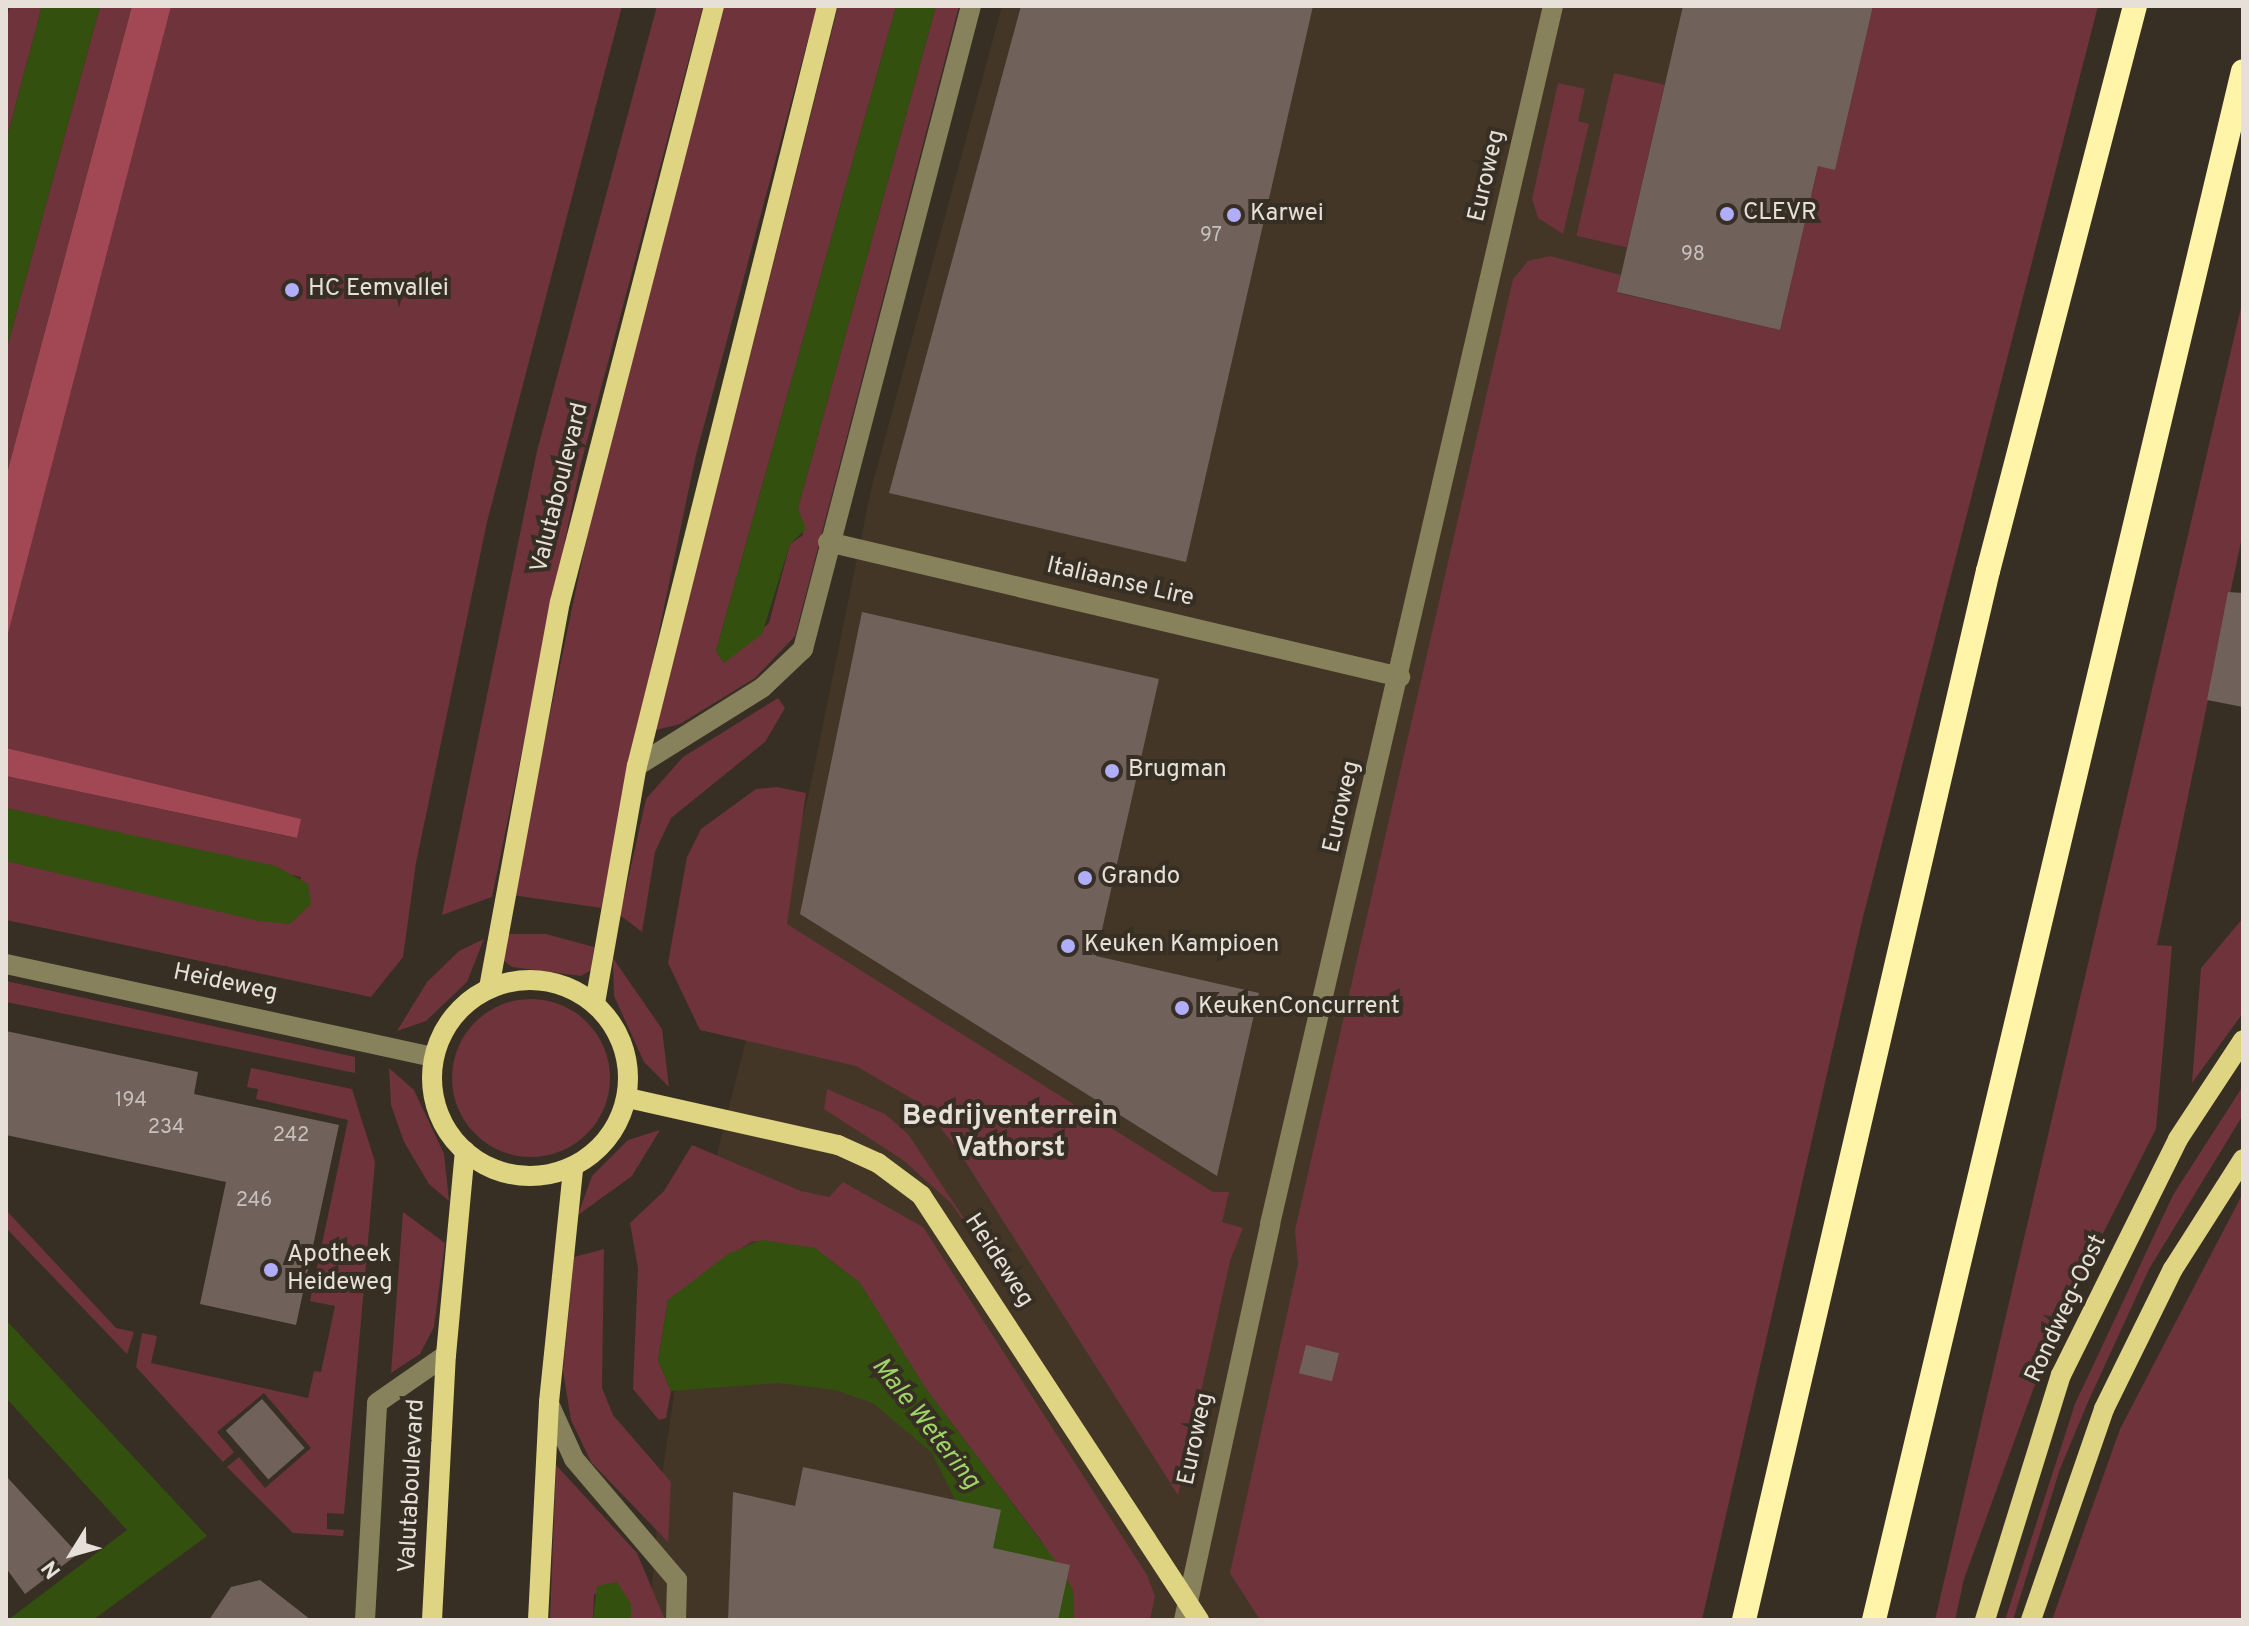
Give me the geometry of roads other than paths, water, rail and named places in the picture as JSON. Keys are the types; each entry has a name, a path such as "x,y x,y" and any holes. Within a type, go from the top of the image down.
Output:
{"highway":[{"path":"1744,1620 1988,571 2135,6"},
{"path":"1874,1620 2243,71"}],"main road":[{"name":"Valutaboulevard","path":"489,988 560,602 714,6"},
{"path":"595,1003 637,766 827,6"},
{"path":"529,978 553,982 595,1003 623,1044 628,1098 608,1138 573,1168 519,1176 465,1151 436,1108 433,1057 459,1009 489,988 529,978"},
{"name":"Rondweg-Oost","path":"1985,1620 2061,1375 2178,1139 2243,1040"},
{"name":"Heideweg","path":"628,1098 838,1145 878,1163 921,1195 1199,1620"},
{"name":"Valutaboulevard","path":"432,1620 446,1355 465,1151"},
{"path":"2031,1620 2104,1409 2173,1269 2243,1159"},
{"path":"538,1620 549,1402 573,1168"}],"street":[{"path":"637,766 762,688 803,649 828,542 971,6"},
{"name":"Euroweg","path":"1184,1620 1270,1224 1400,677 1553,6"},
{"name":"Italiaanse Lire","path":"828,542 1400,677"},
{"name":"Heideweg","path":"6,964 433,1057"},
{"name":"Valutaboulevard","path":"365,1620 377,1403 446,1355"},
{"path":"549,1402 574,1459 677,1580 676,1620"}],"water":[{"path":"42,6 100,6 6,351 6,141"},
{"path":"896,6 936,6 798,508 806,529 790,544 762,634 724,663 716,651"},
{"path":"6,808 276,866 308,884 311,904 290,924 258,921 6,861"},
{"name":"Male Wetering","path":"762,1240 815,1248 860,1283 926,1389 1064,1572 1073,1591 1074,1620 1015,1620 932,1453 873,1403 835,1390 778,1383 671,1391 658,1360 668,1300 728,1254"},
{"path":"6,1320 207,1536 93,1620 8,1620 127,1530 6,1398"},
{"path":"617,1582 631,1604 631,1620 593,1620 597,1586"}],"place":[{"name":"CLEVR","path":"1727,214"},
{"name":"Karwei","path":"1234,215"},
{"name":"HC Eemvallei","path":"292,290"},
{"name":"Brugman","path":"1112,771"},
{"name":"Grando","path":"1085,878"},
{"name":"Keuken Kampioen","path":"1068,946"},
{"name":"KeukenConcurrent","path":"1182,1008"},
{"name":"Apotheek Heideweg","path":"271,1270"}],"district":[{"name":"Bedrijventerrein Vathorst","path":"1010,1133"}]}
